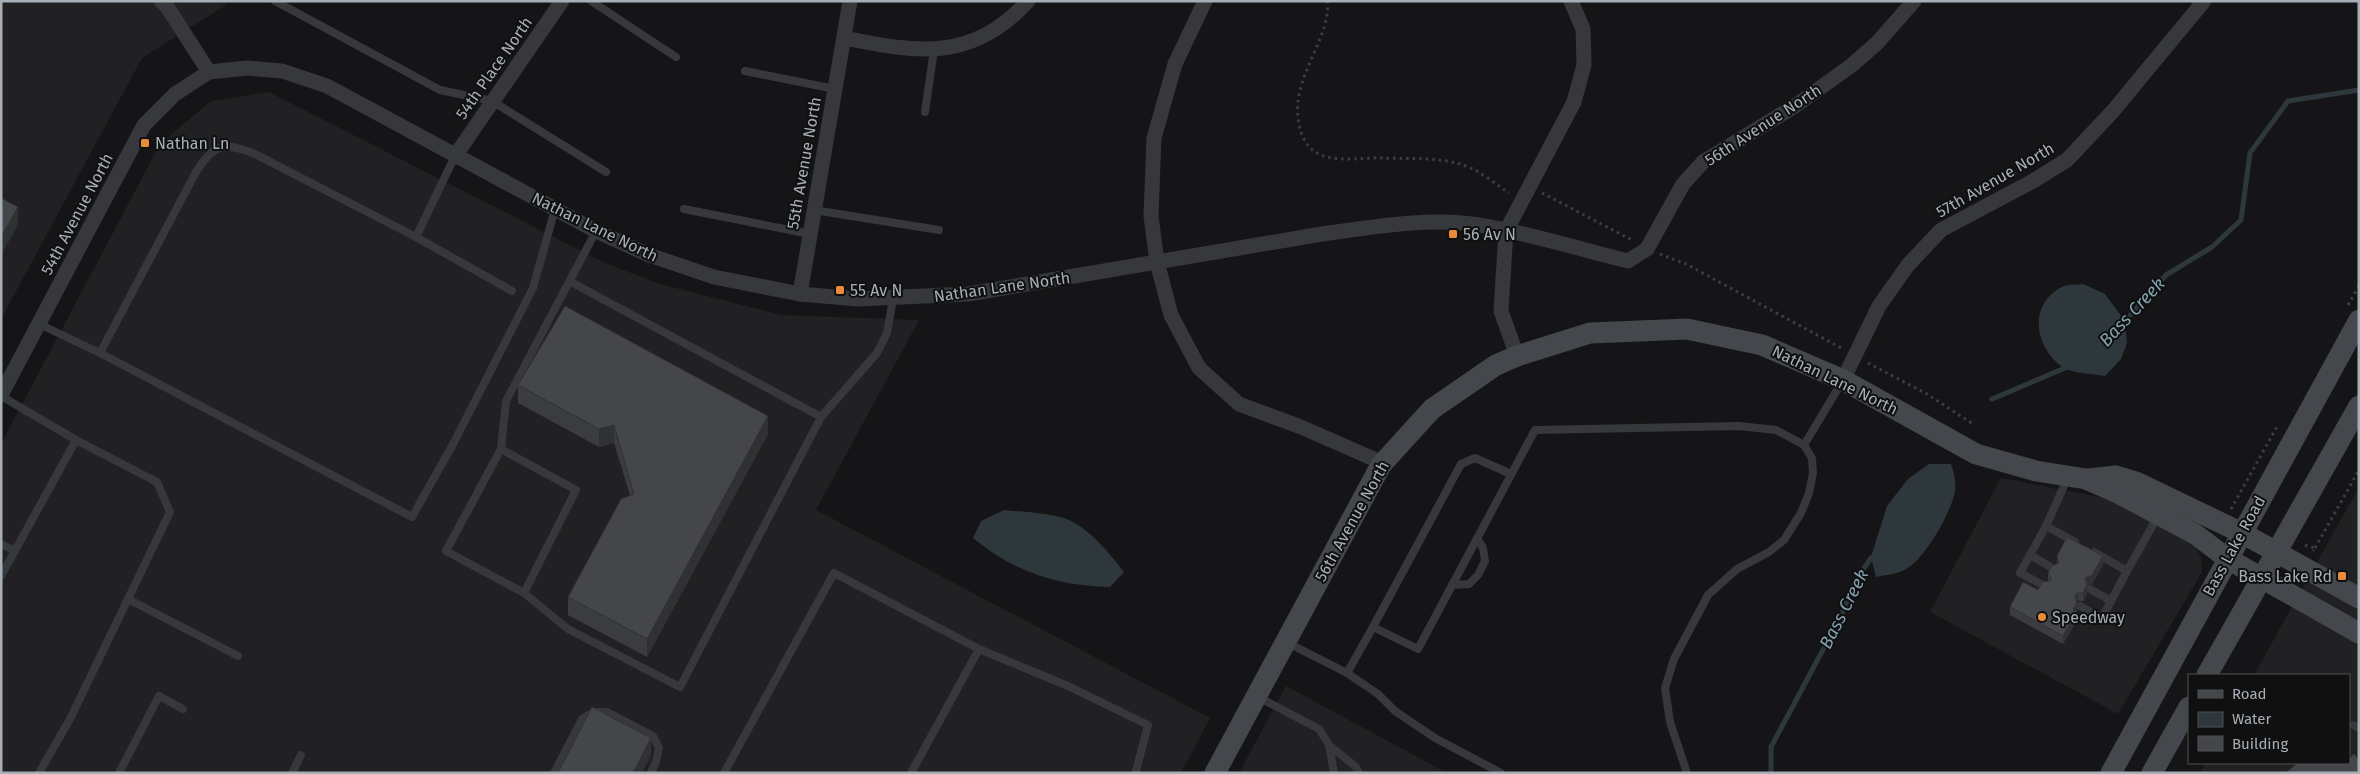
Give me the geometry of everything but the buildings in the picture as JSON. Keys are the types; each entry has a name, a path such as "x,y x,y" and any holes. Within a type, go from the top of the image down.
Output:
{"street":[{"name":"54th Place North","path":"456,156 562,1"},
{"name":"55th Avenue North","path":"800,294 850,1"},
{"path":"845,38 889,47 934,50 954,47 987,34 1016,14 1028,1"},
{"path":"1205,1 1175,64 1154,138 1151,216 1157,262 1170,315 1199,368 1239,404 1301,427 1383,462"},
{"path":"1516,356 1501,311 1506,231 1574,102 1584,65 1583,29 1571,1"},
{"name":"56th Avenue North","path":"1647,249 1683,184 1703,162 1795,106 1852,65 1877,43 1914,1"},
{"name":"57th Avenue North","path":"1842,380 1879,306 1908,265 1941,230 2033,181 2067,160 2113,111 2204,1"},
{"path":"167,3 210,72"},
{"name":"Nathan Lane North","path":"210,72 248,68 282,71 327,86 596,232 649,255 714,277 800,294 858,299 893,299 968,294 1374,227 1426,223 1460,224 1478,225 1506,231"},
{"name":"54th Avenue North","path":"1,396 144,126 175,94 210,72"},
{"path":"1506,231 1628,261 1647,249"},
{"name":"Bass Lake Road","path":"2111,773 2359,320"},
{"name":"Nathan Lane North","path":"1516,356 1590,333 1687,329 1762,345 1842,380 1976,454 2036,471 2077,477 2116,476 2136,482 2242,533 2359,598"},
{"name":"56th Avenue North","path":"1215,773 1383,462 1432,409 1496,365 1516,356"},
{"path":"2208,674 2359,406"},
{"name":"Nathan Lane North","path":"2077,477 2116,492 2159,514 2195,534 2228,559 2359,633"},
{"path":"2152,773 2188,709"}],"lane":[{"path":"276,1 440,90 492,101 606,172"},
{"path":"591,1 676,57"},
{"path":"925,112 934,50"},
{"path":"745,71 835,90"},
{"path":"100,353 196,172 208,154 219,147 236,146 255,154 416,237 512,291"},
{"path":"416,237 456,156"},
{"path":"38,324 100,353 412,518 452,446 533,288 555,209"},
{"path":"684,209 810,234"},
{"path":"814,210 939,230"},
{"path":"596,232 506,401 500,449 446,551 524,593 568,629 680,687 821,417 877,353 887,333 893,299"},
{"path":"570,282 821,417"},
{"path":"1804,445 1842,380"},
{"path":"1,396 76,440 157,482 170,512 70,719 39,773"},
{"path":"1373,626 1418,649 1535,430 1739,426 1776,430 1804,445 1812,458 1813,473 1801,513 1784,540 1769,552 1737,569 1708,596 1674,659 1665,688 1670,722 1688,773"},
{"path":"1,576 76,440"},
{"path":"500,449 576,490 524,593"},
{"path":"1347,672 1461,464 1475,458 1511,474"},
{"path":"2045,586 2020,573 2046,526 2077,477"},
{"path":"2080,606 2102,618 2159,514"},
{"path":"2046,526 2127,571"},
{"path":"1452,585 1469,584 1478,575 1485,561 1483,548 1477,538"},
{"path":"1,544 15,551"},
{"path":"2030,555 2054,569"},
{"path":"724,773 834,573 979,649 1068,686 1148,725 1137,772"},
{"path":"2090,589 2111,601"},
{"path":"128,599 238,656"},
{"path":"1286,642 1347,672 1378,694 1395,711 1419,727 1501,773"},
{"path":"911,773 979,649"},
{"path":"119,773 159,696 183,709"},
{"path":"1256,696 1319,729 1329,744 1354,766 1358,773"},
{"path":"554,773 582,719 594,712 607,712 653,736 659,748 651,773"},
{"path":"1329,744 1334,773"},
{"path":"292,773 301,755"}],"path":[{"path":"1327,1 1328,11 1323,29 1307,65 1299,91 1298,118 1304,138 1312,150 1326,158 1338,160 1379,158 1462,164 1510,194 1540,192 1647,249 1686,264 1853,356 1927,394 1973,424"},
{"path":"2315,548 2359,470"}],"shaded area":[{"path":"1,1 227,1 223,7 142,58 1,319"},
{"path":"269,92 605,263 660,284 782,315 919,320 816,510 1210,718 1181,773 1,773 1,444 160,144 211,101"},
{"path":"2001,478 2120,502 2195,546 2201,557 2202,572 2118,714 1930,612"},
{"path":"2359,487 2359,773 2200,773 2204,764 2350,764 2350,674 2255,674"},
{"path":"1286,686 1447,773 1239,773"}],"water":[{"path":"2083,284 2105,294 2125,321 2127,343 2121,359 2105,376 2064,368 2046,349 2041,338 2040,314 2044,303 2052,294 2064,286"},
{"path":"1929,464 1951,464 1955,491 1949,510 1929,545 1913,564 1899,572 1876,577 1871,557 1887,506 1908,479"},
{"path":"1004,510 1049,515 1073,522 1094,538 1124,572 1110,587 1091,586 1072,584 1037,575 1004,560 973,538 981,521"}],"waterway":[{"name":"Bass Creek","path":"2125,321 2166,275 2212,247 2241,220 2250,153 2288,101 2359,90"},
{"name":"Bass Creek","path":"1992,399 2065,368"},
{"name":"Bass Creek","path":"1771,773 1771,747 1841,616 1856,580 1871,558"}],"place":[{"name":"Nathan Ln","path":"145,143"},
{"name":"56 Av N","path":"1453,234"},
{"name":"55 Av N","path":"840,290"},
{"name":"Bass Lake Rd","path":"2342,576"},
{"name":"Speedway","path":"2042,617"}]}
